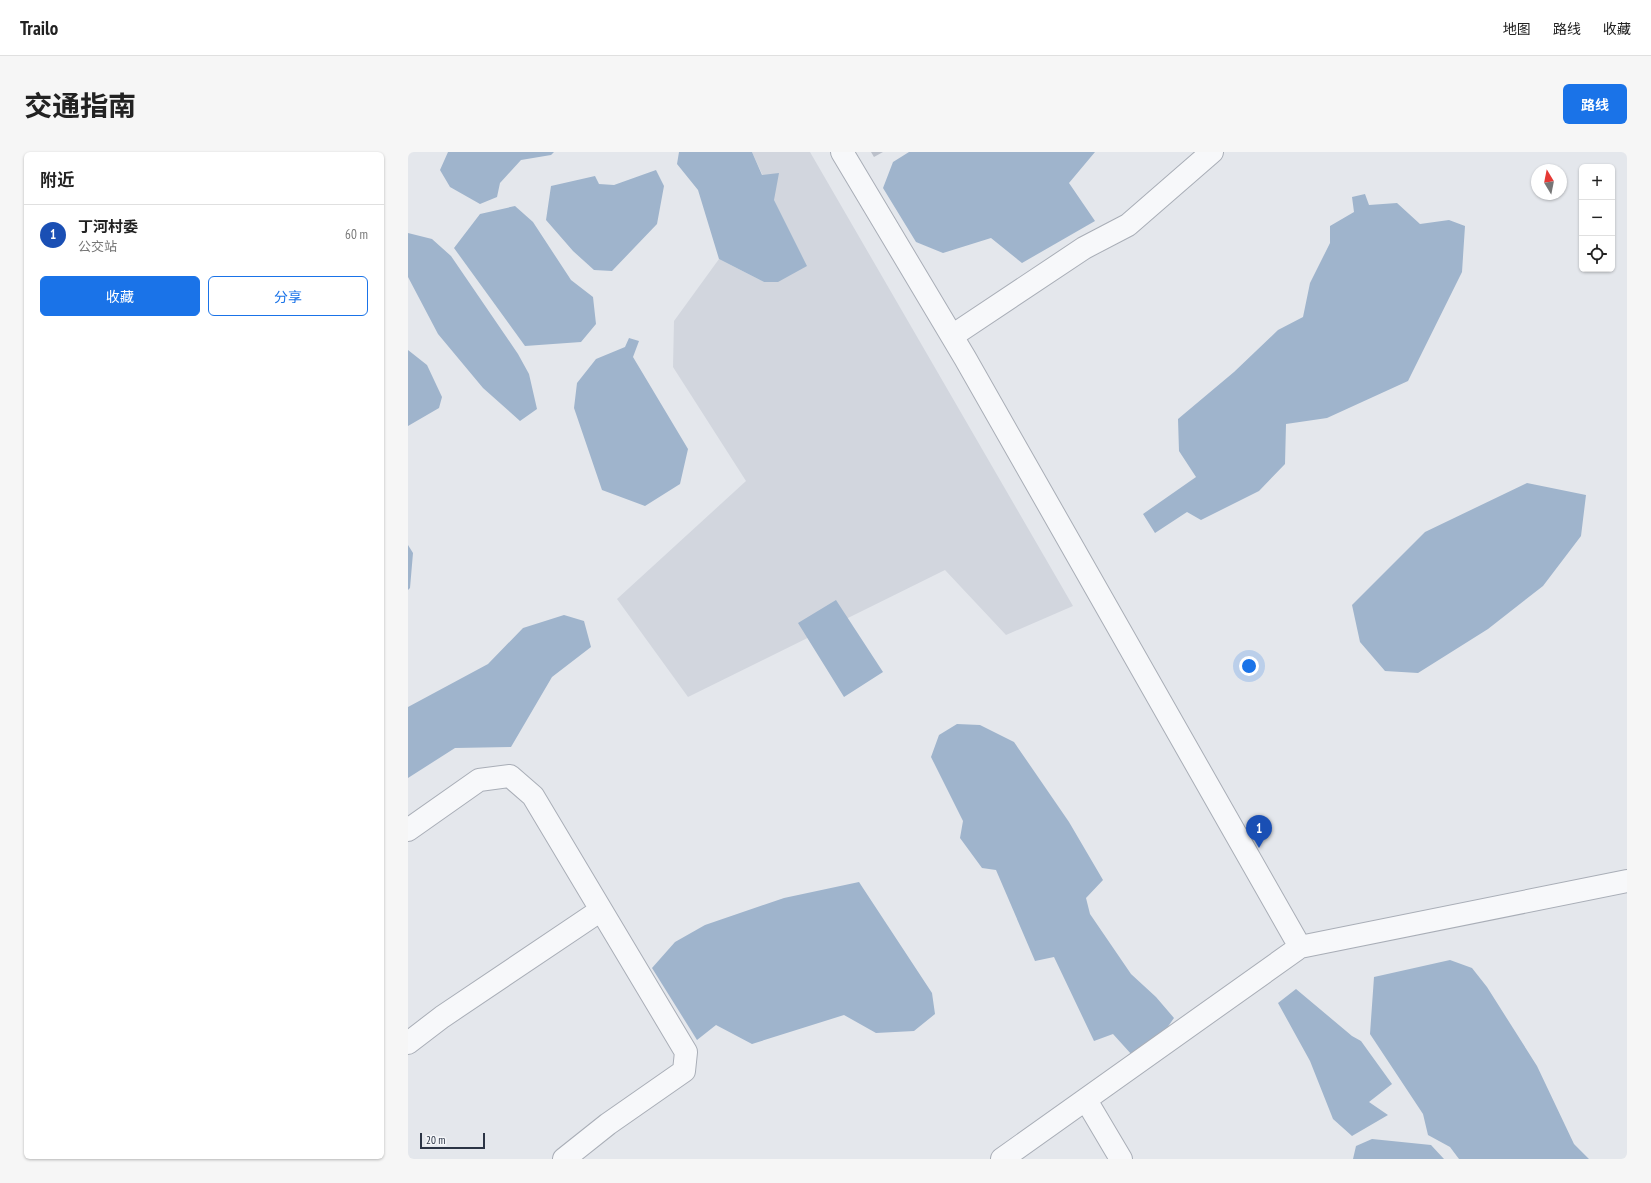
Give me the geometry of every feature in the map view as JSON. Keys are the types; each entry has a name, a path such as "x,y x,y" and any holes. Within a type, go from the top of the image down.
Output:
{"street":[{"path":"842,152 952,336 1300,947"},
{"path":"952,336 1084,248 1128,225 1212,152"},
{"path":"408,830 479,780 510,776 532,796 686,1052 684,1070 608,1124 564,1159"},
{"path":"1002,1159 1300,947 1627,881"},
{"path":"408,1043 442,1017 601,910"},
{"path":"1086,1100 1121,1159"}],"shaded area":[{"path":"752,152 810,152 1073,606 1006,635 945,570 688,697 617,599 746,481 673,367 674,321 719,259 764,282 774,200"}],"water":[{"path":"448,152 554,152 551,155 521,160 500,183 497,197 480,204 450,187 440,170"},
{"path":"679,152 752,152 762,175 779,173 774,200 807,266 778,282 764,282 719,259 698,190 677,164"},
{"path":"909,152 1095,152 1069,183 1095,221 1022,263 991,238 943,253 916,242 883,188 893,162"},
{"path":"656,170 664,186 657,224 612,271 594,270 573,251 546,220 551,186 595,176 599,184 614,185"},
{"path":"1365,194 1369,205 1397,203 1420,224 1449,220 1465,226 1462,272 1408,381 1327,418 1286,424 1285,464 1259,491 1201,520 1187,512 1155,533 1143,514 1196,477 1179,451 1178,419 1234,372 1278,330 1303,317 1310,283 1330,243 1330,226 1354,212 1352,197"},
{"path":"515,206 533,222 571,280 593,297 596,324 581,342 525,346 454,248 480,214"},
{"path":"408,233 432,239 451,256 518,354 529,374 537,409 520,421 483,388 438,334 408,277"},
{"path":"629,338 639,341 633,357 688,449 680,484 645,506 602,490 574,408 577,383 596,359 625,347"},
{"path":"408,350 427,365 442,397 439,408 408,426"},
{"path":"1527,483 1586,495 1581,536 1543,586 1488,629 1418,673 1385,671 1360,642 1352,605 1425,532"},
{"path":"408,545 413,553 410,588 408,590"},
{"path":"836,600 883,672 844,697 798,623"},
{"path":"564,615 584,621 591,647 552,677 511,747 455,748 408,778 408,707 488,664 523,628"},
{"path":"957,724 980,725 1014,742 1069,822 1103,880 1086,898 1090,914 1131,974 1156,997 1174,1018 1162,1035 1132,1055 1113,1034 1094,1041 1054,957 1035,961 996,870 982,868 960,838 963,821 931,757 939,735"},
{"path":"859,882 932,993 935,1014 914,1031 876,1033 844,1015 752,1044 716,1025 697,1040 652,968 675,942 705,925 784,898"},
{"path":"1450,960 1472,968 1487,987 1537,1066 1574,1144 1589,1159 1459,1159 1450,1147 1428,1135 1423,1114 1370,1034 1374,977"},
{"path":"1296,989 1352,1036 1361,1041 1392,1084 1369,1102 1388,1115 1352,1136 1333,1119 1310,1061 1278,1003"},
{"path":"1372,1139 1431,1145 1444,1159 1353,1159 1356,1146"}],"building":[{"path":"871,152 883,152 874,157"}],"place":[{"name":"丁河村委","path":"1259,848"}]}
